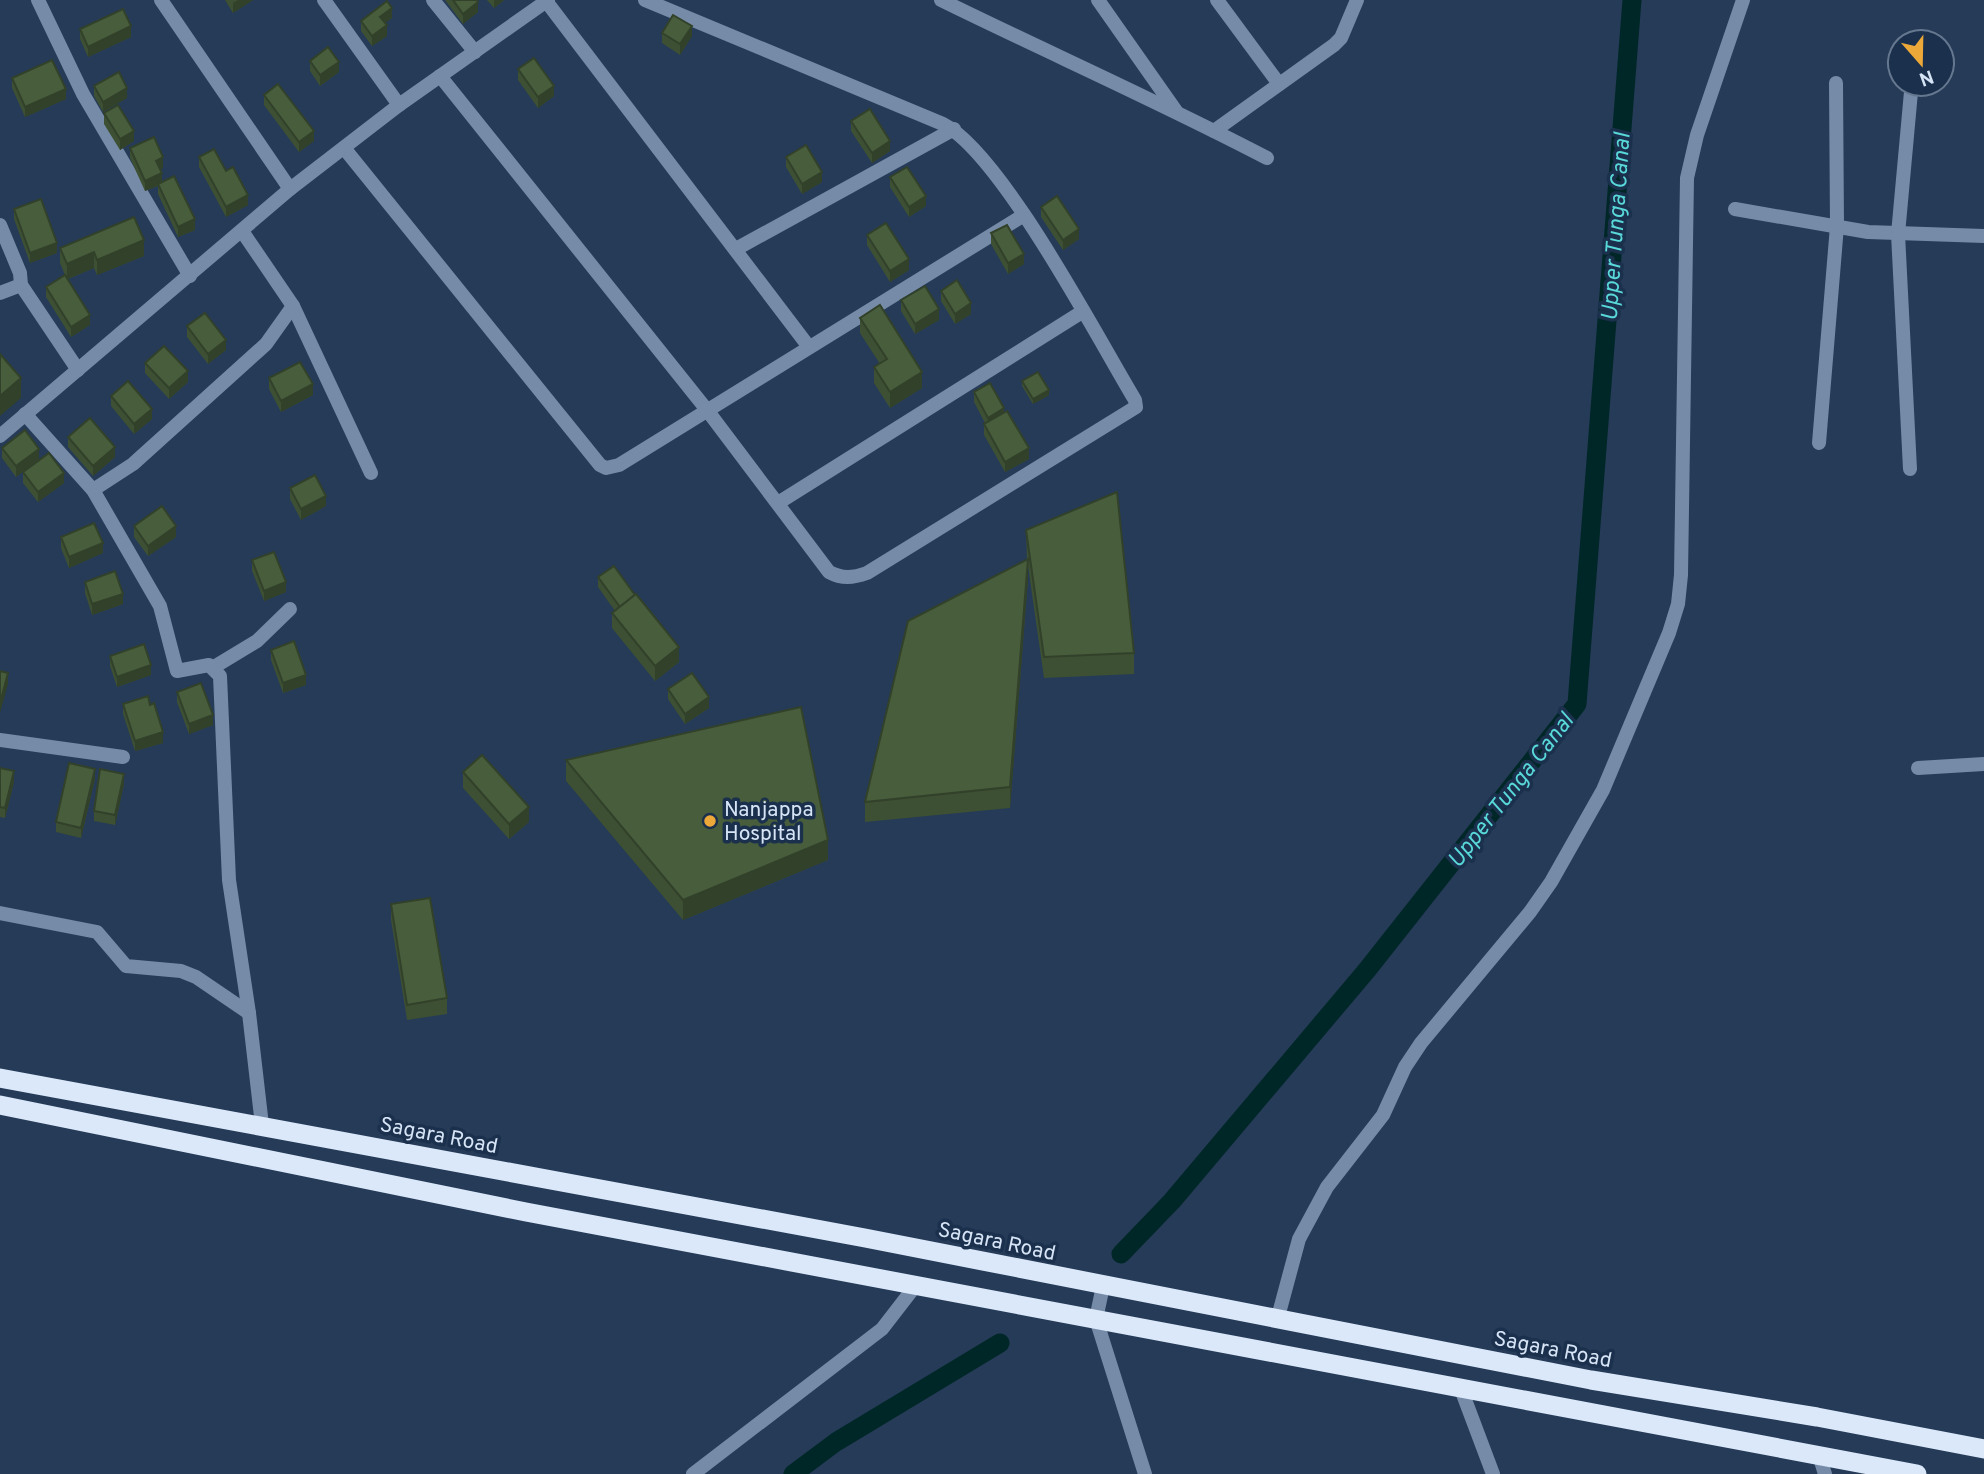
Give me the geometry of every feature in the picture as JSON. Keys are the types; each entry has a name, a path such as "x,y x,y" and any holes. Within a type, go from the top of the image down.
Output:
{"highway":[{"name":"Sagara Road","path":"0,1078 865,1238 1591,1380 1817,1417 1984,1449"},
{"path":"0,1105 512,1209 1461,1389 1822,1465 1917,1474"}],"street":[{"path":"38,0 83,94 190,276"},
{"path":"161,0 290,189"},
{"path":"324,0 399,105"},
{"path":"433,0 475,52"},
{"path":"440,76 707,410 829,572 846,578 857,577 1134,410 1135,400 1024,215 967,139 954,129 645,0"},
{"path":"941,0 1115,85 1176,111 1267,158"},
{"path":"1098,0 1176,111"},
{"path":"1217,0 1279,84"},
{"path":"1278,1317 1299,1239 1327,1187 1384,1115 1405,1067 1421,1043 1551,882 1603,790 1669,633 1678,604 1681,575 1687,178 1697,135 1743,0"},
{"path":"0,436 290,189 399,105 547,1 809,346"},
{"path":"1214,131 1334,45 1340,38 1350,4"},
{"path":"1819,443 1837,226 1836,83"},
{"path":"1910,98 1898,233 1910,469"},
{"path":"736,249 954,129"},
{"path":"344,148 600,465 606,468 620,465 1024,215"},
{"path":"1735,209 1898,233 1984,236"},
{"path":"0,225 20,273 21,285 78,370"},
{"path":"242,231 293,306 371,473"},
{"path":"0,293 21,285"},
{"path":"93,490 133,464 272,338 293,306"},
{"path":"778,503 1082,312"},
{"path":"25,414 93,490 160,606 177,671 204,665 214,667 257,641 290,609"},
{"path":"214,667 220,676 229,880 250,1013 262,1125"},
{"path":"0,740 123,757"},
{"path":"1918,768 1984,764"},
{"path":"0,913 97,932 126,966 181,971 196,977 250,1013"},
{"path":"692,1474 882,1329 916,1285"},
{"path":"1103,1286 1096,1319 1145,1474"},
{"path":"1461,1389 1493,1474"}],"building":[{"path":"453,0 477,0 478,2 463,14"},
{"path":"387,1 392,8 380,17 387,25 372,36 361,21"},
{"path":"123,9 131,26 88,47 80,29"},
{"path":"673,15 692,26 680,44 662,33"},
{"path":"328,47 339,62 320,75 310,61"},
{"path":"534,58 554,86 538,97 518,69"},
{"path":"52,60 66,89 25,107 12,78"},
{"path":"119,72 127,88 103,102 94,86"},
{"path":"278,84 314,131 299,142 264,95"},
{"path":"118,105 134,131 120,139 104,113"},
{"path":"870,109 890,141 872,153 851,121"},
{"path":"154,137 163,157 156,161 162,173 145,181 130,148"},
{"path":"806,145 822,172 802,184 786,157"},
{"path":"214,149 226,171 233,167 248,195 226,207 199,157"},
{"path":"907,167 926,196 909,207 890,177"},
{"path":"174,176 195,219 178,227 158,184"},
{"path":"1057,196 1079,229 1063,240 1041,207"},
{"path":"41,199 57,243 30,253 14,209"},
{"path":"134,217 144,240 97,260 94,252 67,264 60,248"},
{"path":"886,223 909,259 890,271 867,235"},
{"path":"1007,225 1024,254 1008,263 991,233"},
{"path":"65,275 90,315 71,327 46,287"},
{"path":"957,280 971,303 955,314 941,291"},
{"path":"925,286 939,309 915,324 901,300"},
{"path":"880,305 922,372 890,392 874,367 887,359 860,318"},
{"path":"205,313 226,340 208,354 187,326"},
{"path":"164,346 188,371 169,388 145,363"},
{"path":"0,354 21,378 0,396"},
{"path":"300,362 313,384 281,401 269,378"},
{"path":"1038,372 1049,390 1033,399 1022,381"},
{"path":"128,381 152,409 134,424 111,396"},
{"path":"990,383 1004,408 988,418 974,392"},
{"path":"1007,411 1029,448 1005,462 984,424"},
{"path":"90,418 115,447 93,466 68,437"},
{"path":"25,430 39,449 16,466 2,448"},
{"path":"49,453 64,473 38,492 23,472"},
{"path":"315,475 326,496 301,509 290,488"},
{"path":"1117,492 1134,653 1044,657 1026,530"},
{"path":"162,506 176,526 148,546 134,526"},
{"path":"94,523 103,543 69,557 61,537"},
{"path":"274,552 286,582 264,591 252,560"},
{"path":"1028,559 1010,787 865,802 908,621"},
{"path":"614,566 635,595 620,607 598,577"},
{"path":"115,571 123,594 92,604 85,582"},
{"path":"636,594 679,647 655,666 612,613"},
{"path":"294,641 306,675 283,683 271,650"},
{"path":"144,644 151,665 117,677 110,656"},
{"path":"0,671 8,673 0,703"},
{"path":"692,673 709,697 685,714 668,689"},
{"path":"201,683 213,715 189,724 177,692"},
{"path":"148,696 150,705 154,703 163,732 135,741 123,704"},
{"name":"Nanjappa Hospital","path":"801,707 828,840 683,900 566,760"},
{"path":"482,755 529,807 509,824 463,772"},
{"path":"69,763 95,769 81,828 56,822"},
{"path":"0,768 14,771 5,808 0,807"},
{"path":"100,769 124,774 115,815 94,811"},
{"path":"430,898 447,998 407,1005 391,904"}],"waterway":[{"name":"Upper Tunga Canal","path":"1121,1254 1172,1201 1367,970 1577,704 1632,0"},
{"name":"Upper Tunga Canal","path":"793,1474 836,1442 1000,1343"}],"place":[{"name":"Nanjappa Hospital","path":"710,821"}]}
